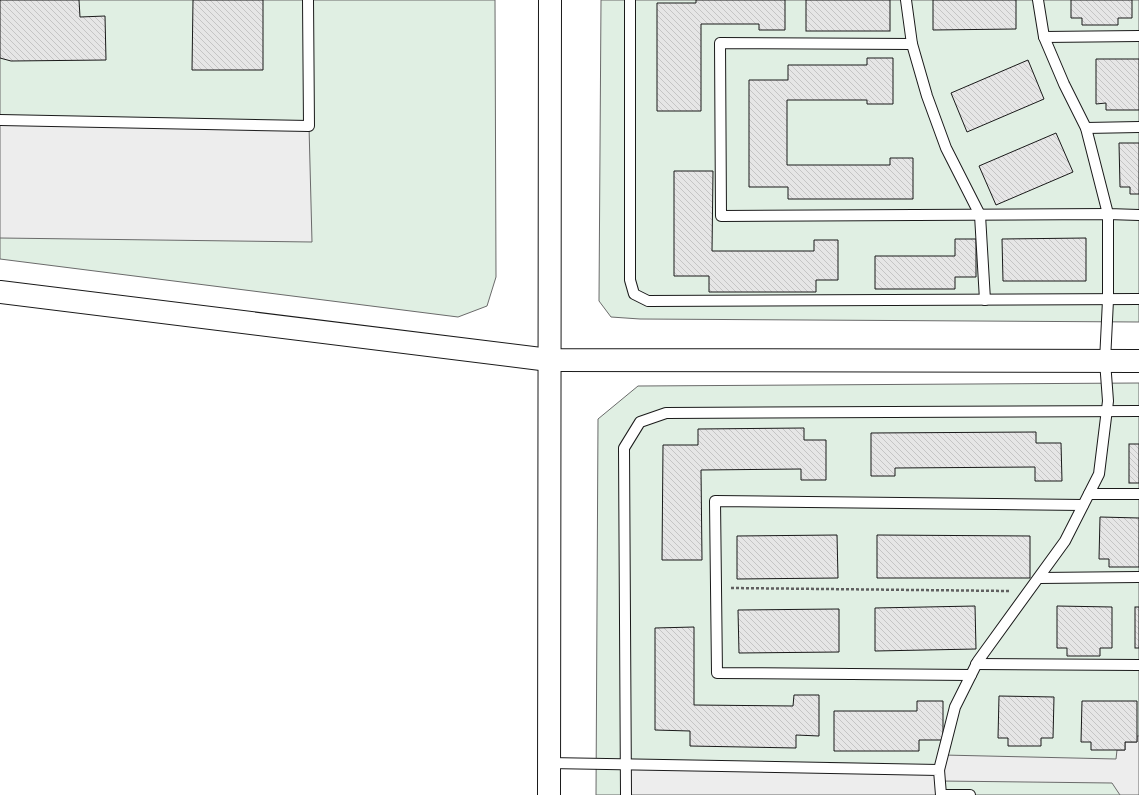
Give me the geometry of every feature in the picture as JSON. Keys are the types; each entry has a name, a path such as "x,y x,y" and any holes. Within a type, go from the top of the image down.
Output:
{"street":[{"path":"549,795 550,0"},
{"path":"0,292 549,360 1139,361"}],"lane":[{"path":"0,120 309,126 308,0"},
{"path":"630,0 630,280 634,294 648,301 1139,300"},
{"path":"906,0 912,44 927,96 946,148 980,215 985,300"},
{"path":"970,795 940,795 939,770 955,707 976,664 1065,541 1099,474 1108,401 1105,361 1108,300 1108,214 1086,128 1064,84 1044,37 1038,0"},
{"path":"1044,37 1139,36"},
{"path":"912,44 720,43 721,216 1139,215"},
{"path":"1086,128 1139,127"},
{"path":"626,795 624,448 640,422 666,413 1139,411"},
{"path":"1089,494 1139,494"},
{"path":"971,675 717,673 715,501 1083,505"},
{"path":"1039,578 1139,577"},
{"path":"976,664 1139,665"},
{"path":"549,763 939,770"}],"path":[{"path":"716,587 1029,591"}],"green space":[{"path":"0,0 495,0 496,277 487,306 458,317 0,259"},
{"path":"601,0 1139,0 1139,322 640,319 611,317 599,301"},
{"path":"1139,383 1139,795 596,795 598,419 638,386"}],"shaded area":[{"path":"0,120 309,126 312,242 0,238"},
{"path":"1137,736 1139,736 1139,795 1120,795 1112,783 940,781 941,795 626,795 626,764 939,770 943,755 1116,759 1117,750 1125,750 1125,742 1137,742"}],"building":[{"path":"0,0 79,0 80,17 105,16 106,60 11,61 0,58"},
{"path":"193,0 263,0 263,70 192,70"},
{"path":"696,0 785,0 785,30 759,30 759,24 701,24 701,111 657,111 657,3 696,3"},
{"path":"806,0 890,0 890,31 806,31"},
{"path":"933,0 1016,0 1016,29 933,30"},
{"path":"1071,0 1132,0 1132,18 1118,18 1118,25 1082,25 1082,18 1071,18"},
{"path":"867,58 893,58 893,104 867,104 867,100 787,100 787,165 890,165 890,158 913,158 913,199 788,199 788,187 749,187 749,80 788,80 788,65 867,65"},
{"path":"1096,59 1139,59 1139,110 1106,110 1106,103 1096,104"},
{"path":"1028,60 1044,99 967,132 951,93"},
{"path":"1056,133 1073,172 996,205 979,166"},
{"path":"1119,143 1139,143 1139,194 1130,194 1130,187 1120,187"},
{"path":"674,171 713,171 712,251 814,251 814,240 838,240 838,280 816,280 816,292 709,292 709,276 674,276"},
{"path":"1086,238 1086,281 1003,281 1002,239"},
{"path":"955,239 976,239 976,277 955,277 955,289 875,289 875,256 955,256"},
{"path":"804,428 804,440 826,440 826,480 801,480 801,469 701,470 702,560 662,560 663,445 698,445 698,429"},
{"path":"1036,432 1036,443 1061,443 1062,481 1035,481 1035,467 895,468 895,476 871,476 871,433"},
{"path":"1129,444 1139,444 1139,483 1129,483"},
{"path":"1100,517 1139,518 1139,567 1109,567 1109,559 1099,559"},
{"path":"837,535 838,578 737,579 737,536"},
{"path":"877,535 1030,536 1030,578 877,578"},
{"path":"975,606 976,649 875,651 875,608"},
{"path":"1057,606 1112,607 1112,648 1100,648 1100,656 1067,656 1067,648 1057,648"},
{"path":"1135,607 1139,607 1139,648 1135,648"},
{"path":"839,609 839,652 739,653 738,610"},
{"path":"694,627 694,705 793,706 794,695 819,695 819,736 796,735 796,748 690,746 690,731 655,730 655,628"},
{"path":"999,696 1054,697 1053,738 1041,738 1041,746 1008,746 1008,738 998,738"},
{"path":"917,701 943,701 943,740 919,740 919,751 834,751 834,711 917,711"},
{"path":"1082,701 1137,701 1137,742 1125,742 1125,750 1091,750 1091,742 1081,742"}]}
